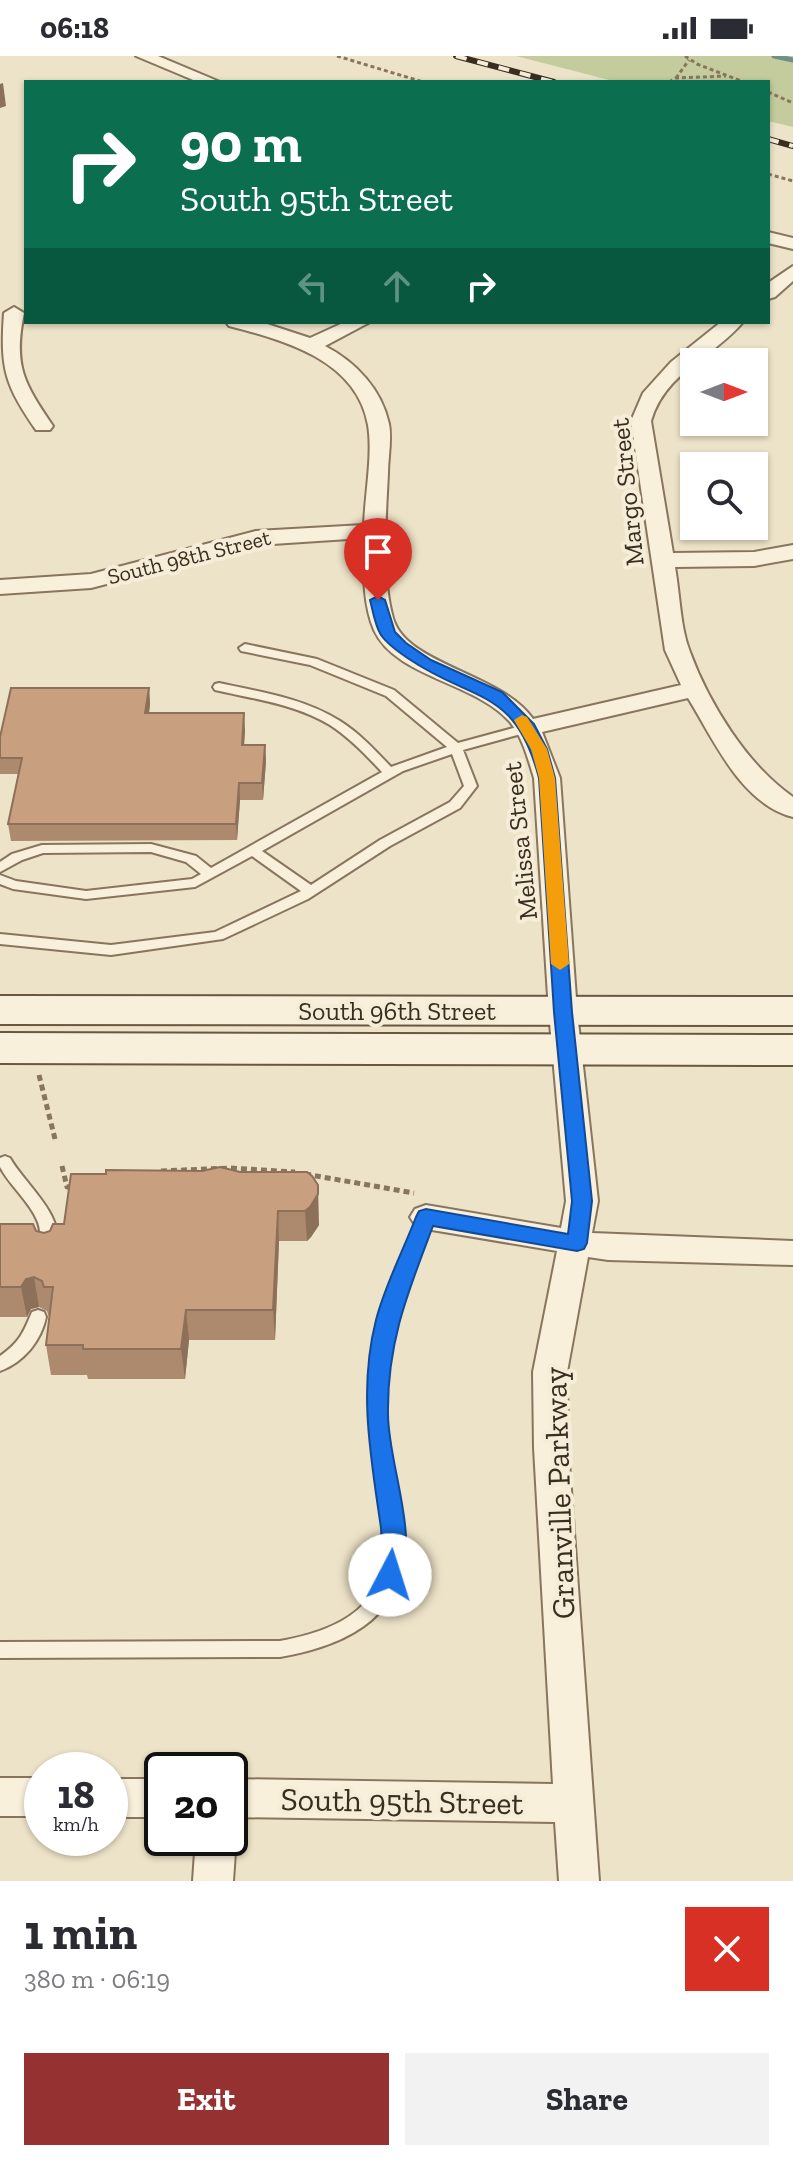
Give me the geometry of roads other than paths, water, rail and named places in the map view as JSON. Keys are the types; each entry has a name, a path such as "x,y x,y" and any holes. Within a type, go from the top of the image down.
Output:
{"main road":[{"name":"South 96th Street","path":"0,1010 565,1031 793,1050"},
{"name":"South 96th Street","path":"0,1048 565,1031 793,1011"}],"street":[{"path":"144,56 207,80"},
{"path":"770,238 793,244"},
{"path":"770,291 793,272"},
{"path":"13,313 5,344 5,366 43,426"},
{"name":"Melissa Street","path":"242,324 310,346 347,369 361,382 376,408 379,427 378,600 387,633 425,663 496,696 528,728 539,749 547,778 565,1031"},
{"path":"310,346 356,324"},
{"name":"Margo Street","path":"731,324 655,389 643,408 641,421 677,650 695,689 745,770 788,806"},
{"name":"South 98th Street","path":"0,587 91,581 256,538 378,531"},
{"path":"662,560 754,559 793,552"},
{"path":"528,728 695,689"},
{"name":"Granville Parkway","path":"565,1031 582,1201 577,1243 550,1372 551,1448 579,1881"},
{"path":"420,1205 608,1248 793,1253"},
{"path":"0,1797 24,1797"},
{"name":"South 95th Street","path":"248,1798 574,1803"},
{"path":"213,1881 215,1856"}],"lane":[{"path":"0,939 111,950 218,936 310,891 385,843 455,805 471,786 456,748 390,693 313,662 245,648"},
{"path":"219,687 281,701 318,716 347,731 390,773"},
{"path":"0,879 13,885 86,895 195,883 390,773 456,748 528,728"},
{"path":"0,868 17,857 42,849 151,848 191,859 210,874"},
{"path":"252,850 310,891"},
{"path":"5,1162 18,1184 46,1217 50,1233 48,1254"},
{"path":"0,1650 280,1649 326,1641 360,1620 384,1591 394,1559 376,1417 378,1366 387,1319 420,1205"},
{"path":"0,1364 26,1344 34,1334 38,1317"}],"waterway":[{"path":"774,56 793,60"}],"railway":[{"path":"456,56 546,80"},
{"path":"770,140 793,146"}]}
